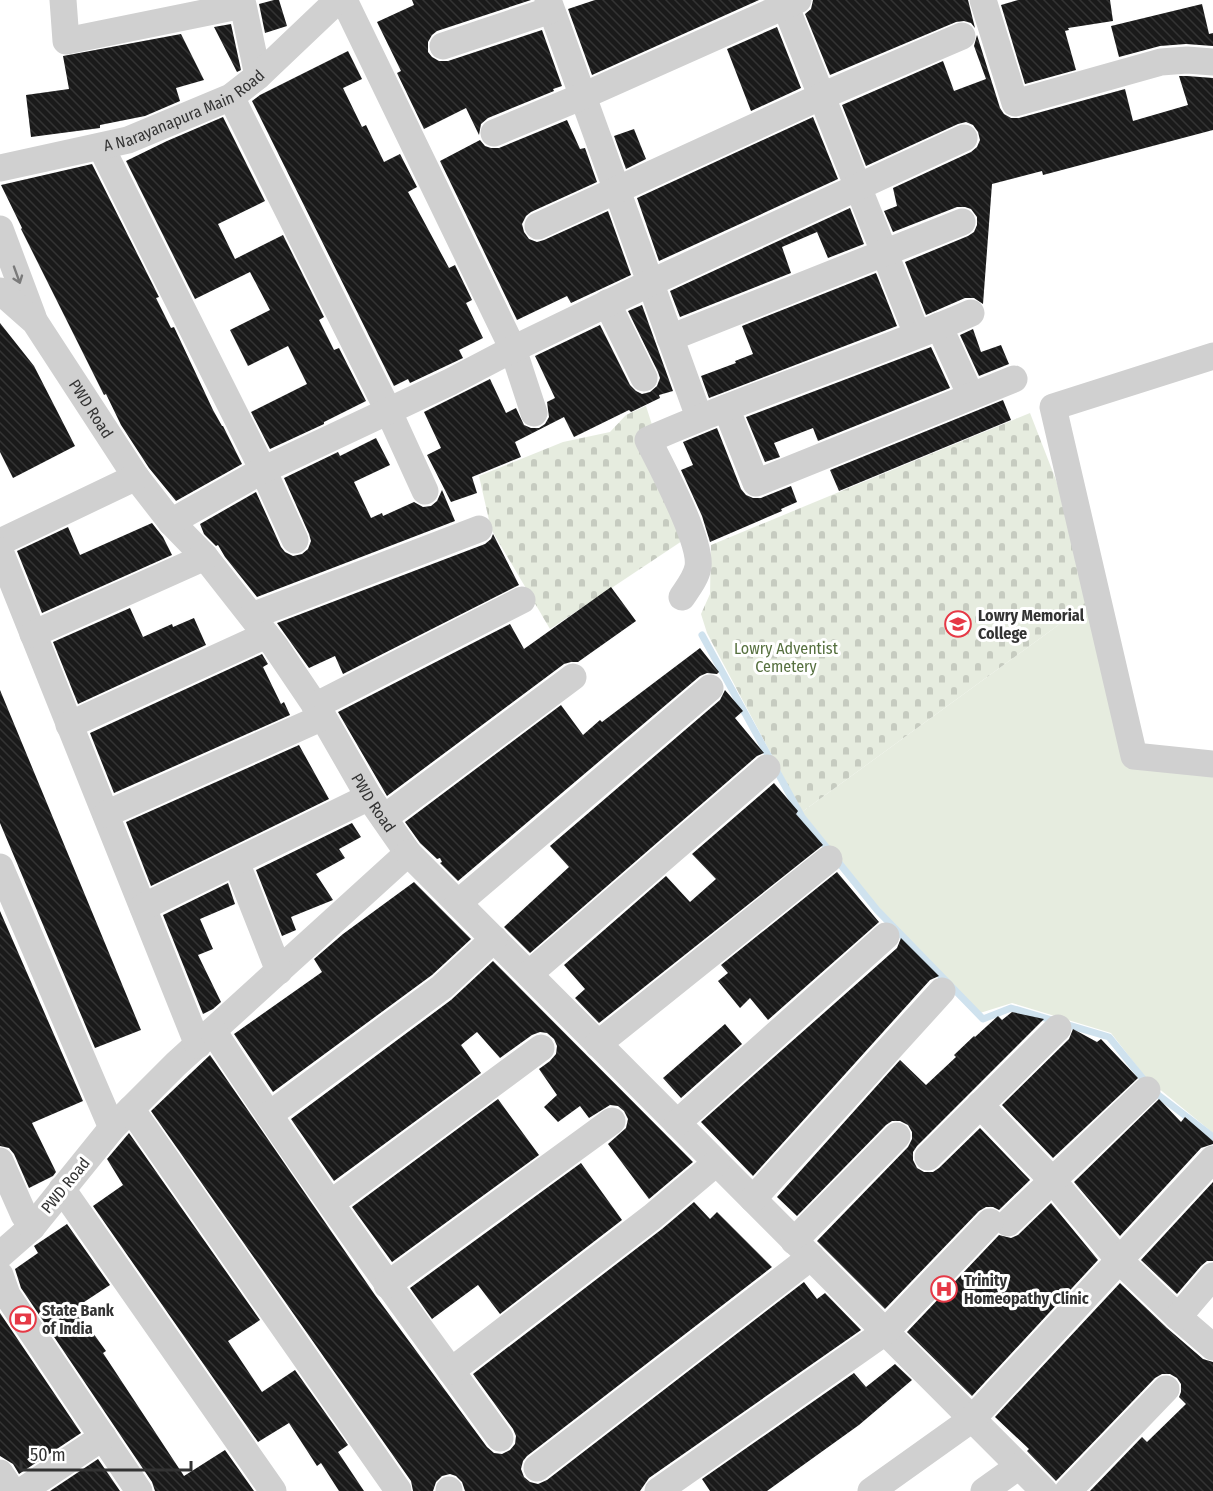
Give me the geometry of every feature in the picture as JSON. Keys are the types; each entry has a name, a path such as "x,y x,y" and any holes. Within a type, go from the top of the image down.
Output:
{"street":[{"path":"63,0 66,40 160,11 243,5 258,76"},
{"name":"A Narayanapura Main Road","path":"1,162 101,147 128,140 231,97 258,76 338,0"},
{"path":"344,0 513,349 534,413"},
{"path":"984,0 1016,103 1161,62 1186,60 1213,62"},
{"path":"494,133 583,96 789,2 822,96 884,253 928,330 971,396"},
{"path":"443,46 550,5 699,417"},
{"path":"538,226 822,96 962,36"},
{"path":"231,97 388,410 425,491"},
{"path":"171,522 263,470 450,382 607,303 964,138"},
{"path":"101,147 263,470 295,540"},
{"path":"670,338 962,222"},
{"path":"0,229 35,322"},
{"name":"PWD Road","path":"0,291 35,322 136,477 171,522 205,557 259,626 319,712 376,808 408,853 131,1109 112,1128 32,1227 0,1255"},
{"path":"607,303 644,378"},
{"path":"682,597 698,567 696,548 678,503 648,440 699,417 971,312"},
{"path":"1213,356 1053,407 1134,756 1213,764"},
{"path":"726,408 756,483 1014,379"},
{"path":"0,542 136,477"},
{"path":"69,725 259,626 479,529"},
{"path":"0,551 143,907 206,1038 268,1115 387,1285 500,1438"},
{"path":"33,634 205,557"},
{"path":"106,814 319,712 522,600"},
{"path":"143,907 236,862 376,808 573,677"},
{"path":"458,903 710,688"},
{"path":"529,974 767,768"},
{"path":"408,853 1044,1491"},
{"path":"598,1044 829,859"},
{"path":"236,862 279,971"},
{"path":"0,867 112,1128"},
{"path":"677,1123 886,936"},
{"path":"268,1115 441,987 494,939"},
{"path":"753,1199 942,991"},
{"path":"928,1157 1058,1028"},
{"path":"331,1203 541,1048"},
{"path":"658,1491 885,1332 999,1222 1053,1181 1148,1090"},
{"path":"980,1105 1053,1181 1120,1261 1213,1347"},
{"path":"131,1109 398,1490"},
{"path":"387,1285 612,1121"},
{"path":"537,1468 803,1249 897,1136"},
{"path":"871,1491 972,1419 1213,1159"},
{"path":"0,1161 24,1215 32,1227"},
{"path":"451,1371 652,1217 716,1163"},
{"path":"62,1189 273,1491"},
{"path":"1178,1317 1213,1276"},
{"path":"2,1290 139,1491"},
{"path":"1068,1491 1166,1389"},
{"path":"22,1491 103,1437"},
{"path":"984,1491 1019,1466"},
{"path":"0,1473 12,1491"}],"green space":[{"path":"646,406 682,541 550,629 491,529 479,476 563,442 610,432 626,415"},
{"name":"Lowry Adventist Cemetery","path":"1030,413 1056,480 1094,599 802,812 707,633 701,614 710,594 711,545"},
{"path":"1094,599 1126,765 1213,775 1213,1133 1146,1078 1111,1033 1012,1003 980,1013 878,907 802,812"}],"building":[{"path":"279,0 287,26 265,33 259,4"},
{"path":"412,0 531,0 437,31 428,42 428,52 439,61 448,61 542,30 562,86 488,118 481,124 479,135 466,108 424,129 397,73 401,71 377,22 414,5"},
{"path":"595,0 759,0 592,75 568,9"},
{"path":"813,0 968,0 975,28 971,23 956,22 830,75 805,14 811,9"},
{"path":"1018,0 1110,0 1113,21 1068,28 1069,30 1065,31 1076,70 1025,84 1001,5"},
{"path":"1202,4 1209,34 1213,33 1213,46 1186,44 1160,46 1119,57 1111,26"},
{"path":"231,24 241,70 237,72 214,27"},
{"path":"777,27 801,88 751,111 727,49"},
{"path":"181,34 204,80 176,88 180,101 145,116 100,125 100,128 31,137 26,95 69,89 63,56"},
{"path":"977,35 1000,108 1011,118 1019,118 1125,89 1133,121 1188,105 1179,76 1187,76 1213,78 1213,130 1043,175 1042,171 992,184 983,304 974,298 965,298 926,315 905,262 968,236 974,232 977,217 971,209 957,207 893,232 884,211 897,206 893,188 971,152 980,140 978,132 973,125 966,122 958,124 866,166 842,105 943,61 954,91 986,79 974,46"},
{"path":"348,51 362,79 343,88 362,127 366,125 384,162 400,154 417,187 408,192 449,268 455,265 472,300 466,303 483,338 459,350 463,358 410,383 408,379 394,386 252,101"},
{"path":"223,117 265,201 218,224 235,259 283,235 324,317 319,320 334,350 339,348 366,401 270,449 251,412 307,384 288,346 248,366 230,330 270,310 250,272 195,299 126,161"},
{"path":"813,117 838,179 659,261 637,198"},
{"path":"567,120 580,149 585,148 597,182 531,212 522,224 524,232 529,239 537,242 608,211 631,275 571,303 567,296 517,320 440,161 480,140 485,146 499,148"},
{"path":"634,129 646,159 626,169 614,136"},
{"path":"92,164 159,297 156,298 171,328 174,327 213,410 242,464 176,501 149,468 121,425 106,394 104,395 1,185"},
{"path":"850,208 864,244 828,258 817,232 782,247 791,273 680,317 670,291"},
{"path":"876,273 897,326 709,398 701,376 753,354 742,326"},
{"path":"642,305 673,391 659,395 660,398 631,412 629,410 574,437 564,417 515,442 521,457 472,477 477,493 451,502 427,455 441,448 424,412 490,379 506,413 516,408 524,425 539,428 549,417 547,402 555,398 535,356 600,325 630,385 642,394 650,392 657,386 660,378 628,311"},
{"path":"0,323 34,366 75,446 13,478 0,452"},
{"path":"973,329 981,352 1001,345 1009,364 979,376 960,335"},
{"path":"931,347 950,388 818,441 813,428 774,443 780,457 765,462 746,417"},
{"path":"1003,400 1011,420 839,491 830,470"},
{"path":"717,428 741,489 746,495 761,498 791,486 797,502 781,509 782,511 710,542 702,516 681,470 693,465 683,442"},
{"path":"376,438 390,465 354,482 371,518 382,513 383,516 414,502 423,507 431,506 437,501 442,490 455,521 257,597 218,545 216,546 204,534 200,524 256,492 281,547 293,556 302,554 308,549 311,541 284,478 338,452 340,456"},
{"path":"152,523 163,537 172,555 42,613 17,551 68,527 80,555"},
{"path":"493,534 519,585 343,674 335,656 309,668 277,623 485,544"},
{"path":"611,587 636,621 578,662 564,664 387,796 338,712 510,624 524,649"},
{"path":"130,608 143,637 172,624 173,627 194,618 206,645 78,704 53,642"},
{"path":"700,648 719,672 717,674 707,673 700,676 458,881 440,863 442,862 440,858 437,859 420,843 405,822 561,705 583,735 600,720 602,722"},
{"path":"262,654 268,664 263,667 281,704 284,702 290,715 114,793 90,733"},
{"path":"0,690 141,1030 95,1048 0,823"},
{"path":"725,690 743,711 735,718 764,753 757,756 530,953 504,927 569,867 550,846 720,700"},
{"path":"299,745 329,799 151,886 126,822"},
{"path":"774,783 798,811 796,814 823,845 599,1023 575,998 585,989 564,965 666,876 690,902 716,879 692,854"},
{"path":"352,823 361,837 339,849 345,858 316,874 333,900 291,917 296,930 282,936 256,870"},
{"path":"837,872 879,922 768,1020 750,998 740,1008 718,981 728,973 721,965"},
{"path":"414,882 471,939 432,975 273,1092 234,1034 322,972 314,959 343,934"},
{"path":"228,883 235,904 200,919 213,949 198,955 221,1002 203,1014 163,915"},
{"path":"0,911 83,1101 32,1123 56,1172 53,1176 29,1188 14,1154 9,1148 0,1146"},
{"path":"901,938 939,976 930,980 753,1176 701,1122 897,948"},
{"path":"493,961 693,1162 649,1199 608,1144 626,1128 628,1119 624,1111 618,1106 610,1105 589,1118 580,1106 558,1122 544,1107 557,1095 539,1069 556,1054 557,1046 554,1039 547,1033 540,1032 532,1035 500,1058 477,1032 461,1045 481,1073 334,1181 291,1119 451,1000"},
{"path":"1012,1012 1044,1019 917,1146 913,1152 913,1160 917,1168 924,1172 933,1172 980,1128 1030,1180 999,1210 986,1207 979,1211 885,1309 817,1241 908,1147 912,1139 912,1132 908,1125 900,1121 892,1121 886,1125 797,1216 777,1197 900,1060 926,1085 956,1057 954,1055 974,1036 998,1016 1002,1020"},
{"path":"725,1024 742,1044 681,1098 663,1078"},
{"path":"1073,1029 1097,1042 1101,1039 1138,1078 1053,1158 1002,1105 1069,1039"},
{"path":"210,1055 375,1295 487,1447 494,1453 502,1454 510,1450 515,1444 516,1436 473,1374 694,1202 710,1219 717,1212 772,1267 527,1456 521,1469 524,1477 530,1482 538,1484 547,1480 804,1282 817,1299 825,1293 861,1330 649,1478 640,1491 465,1491 462,1482 450,1474 442,1476 436,1482 433,1491 413,1491 411,1481 151,1111"},
{"path":"498,1099 539,1155 392,1262 352,1207"},
{"path":"1159,1099 1181,1122 1185,1117 1213,1141 1213,1144 1201,1148 1120,1236 1074,1182"},
{"path":"129,1133 260,1320 228,1341 262,1392 295,1370 348,1445 338,1452 364,1491 339,1491 321,1463 317,1466 289,1423 258,1442 93,1206 123,1185 107,1159"},
{"path":"581,1163 622,1220 500,1314 478,1285 432,1319 410,1288"},
{"path":"1213,1182 1213,1261 1207,1261 1201,1266 1177,1294 1141,1260"},
{"path":"1051,1203 1098,1260 972,1396 907,1332 999,1235 1011,1238 1018,1235"},
{"path":"67,1224 110,1285 75,1308 106,1351 103,1353 184,1476 225,1450 254,1491 155,1491 152,1482 21,1288 15,1269 38,1253 34,1246"},
{"path":"1120,1283 1203,1359 1213,1362 1213,1491 1090,1491 1142,1437 1147,1442 1186,1404 1179,1397 1181,1384 1170,1374 1162,1374 1155,1378 1056,1481 1027,1451 1029,1449 995,1417"},
{"path":"0,1313 81,1433 19,1474 13,1464 0,1456"},
{"path":"895,1364 912,1380 859,1425 767,1491 710,1491 702,1479 854,1373 866,1387"},
{"path":"98,1459 120,1491 50,1491"}],"waterway":[{"path":"702,635 802,817 877,910 983,1019 1011,1008 1109,1037 1153,1091 1213,1137"}],"place":[{"name":"Lowry Memorial College","path":"958,624"},
{"name":"Trinity Homeopathy Clinic","path":"944,1289"},
{"name":"State Bank of India","path":"23,1319"}]}
